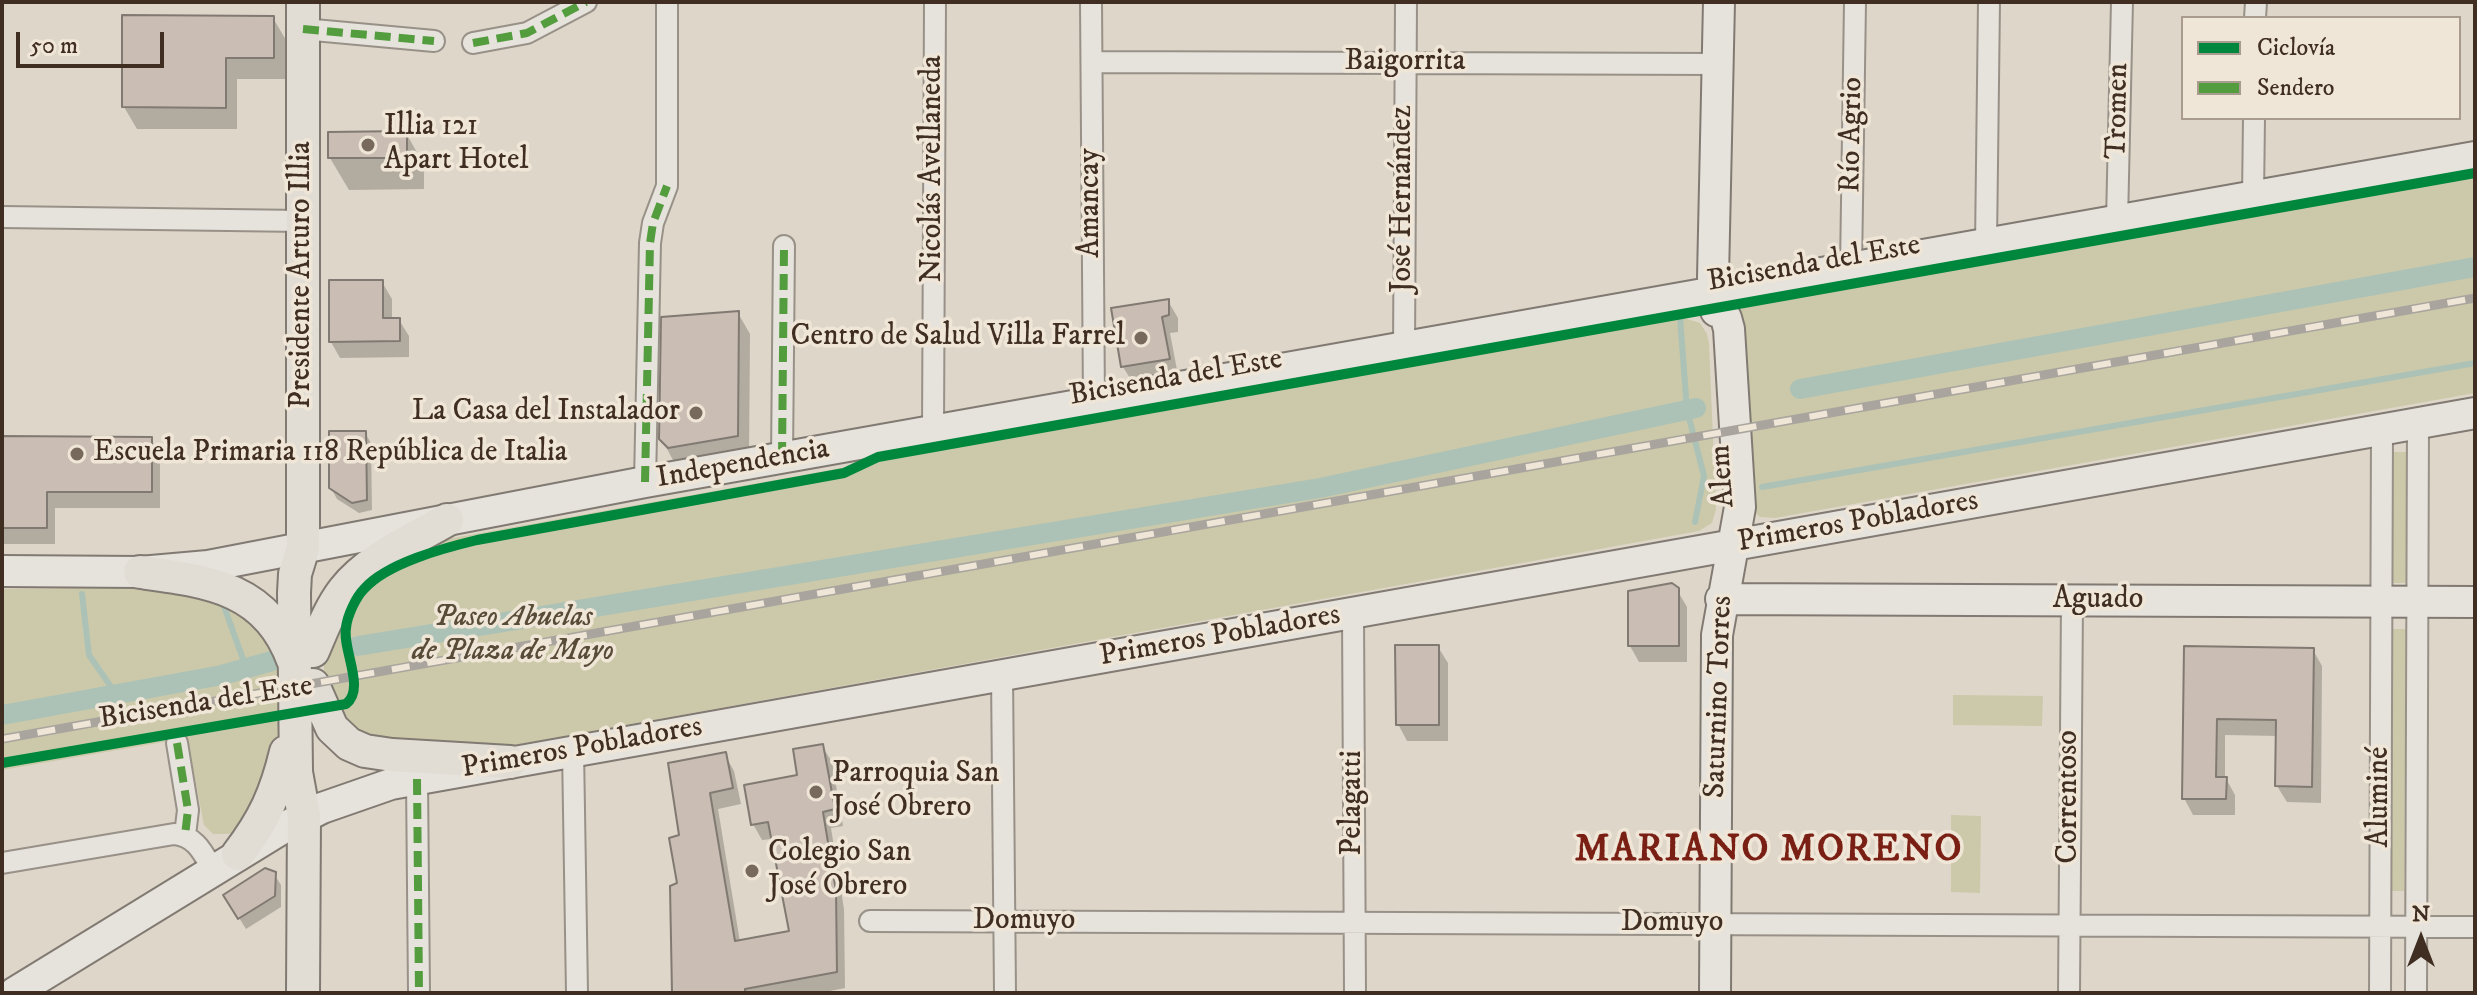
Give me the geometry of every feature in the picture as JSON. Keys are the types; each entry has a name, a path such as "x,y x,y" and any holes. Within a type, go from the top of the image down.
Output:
{"main road":[{"name":"Presidente Arturo Illia","path":"303,15 303,548 294,580 307,667"},
{"path":"226,862 263,820 273,800 307,667 336,601 351,581 380,559 447,520"},
{"path":"140,572 202,581 237,594 258,609 286,646 307,667 332,728 357,748 383,755 510,762"},
{"path":"304,816 313,779 307,667"},
{"path":"295,713 296,777 304,816 303,993"}],"street":[{"path":"473,43 527,33 586,2"},
{"path":"645,482 650,243 653,223 667,186 667,2"},
{"name":"Nicolás Avellaneda","path":"933,431 935,2"},
{"name":"Amancay","path":"1091,2 1094,403"},
{"name":"José Hernández","path":"1404,348 1406,2"},
{"name":"Alem","path":"1719,2 1714,330 1724,495 1731,545"},
{"name":"Río Agrio","path":"1851,268 1855,2"},
{"path":"1986,244 1989,2"},
{"name":"Tromen","path":"2117,221 2122,2"},
{"path":"303,15 434,41"},
{"name":"Baigorrita","path":"1092,62 1718,64"},
{"path":"2253,197 2254,120"},
{"name":"Independencia","path":"2,571 140,572 197,568 645,482 933,431 1404,348 1716,300 1851,268 2475,157"},
{"path":"2,217 303,221"},
{"path":"782,458 784,246"},
{"name":"Primeros Pobladores","path":"14,993 304,816 364,792 417,779 2475,413"},
{"name":"Aluminé","path":"2416,993 2418,424"},
{"name":"Aluminé","path":"2380,993 2382,430"},
{"name":"Saturnino Torres","path":"1715,993 1717,635 1731,545"},
{"name":"Aguado","path":"1721,599 2475,602"},
{"name":"Correntoso","path":"2069,993 2072,601"},
{"name":"Pelagatti","path":"1353,613 1355,993"},
{"path":"1002,675 1005,993"},
{"path":"177,743 188,810 185,835"},
{"path":"573,750 577,993"},
{"path":"417,779 419,993"},
{"path":"2,863 164,835 185,835 226,862"},
{"name":"Domuyo","path":"870,921 2475,927"}],"green space":[{"path":"2475,177 2475,393 1775,518 1760,517 1750,508 1736,314 1744,307"},
{"name":"Paseo Abuelas de Plaza de Mayo","path":"1680,317 1700,323 1709,344 1716,509 1712,523 1699,531 493,749 351,736 326,686 324,658 349,593 433,544 453,538"},
{"path":"2392,452 2407,452 2407,583 2391,583"},
{"path":"185,586 237,603 278,653 279,734 272,776 236,831 213,834 204,825 187,738 2,770 2,589"},
{"path":"2392,629 2406,629 2404,891 2390,891"},
{"path":"1953,695 2043,696 2042,726 1953,725"},
{"path":"1951,815 1981,816 1980,893 1951,892"}],"building":[{"path":"122,15 274,16 274,58 226,58 226,108 122,107"},
{"name":"Illia 121 Apart Hotel","path":"407,131 407,158 328,158 328,132"},
{"path":"329,280 383,280 383,318 400,318 400,341 329,342"},
{"name":"Centro de Salud Villa Farrel","path":"1169,299 1169,315 1162,317 1170,359 1121,367 1111,308"},
{"name":"La Casa del Instalador","path":"739,311 738,436 668,448 659,439 661,317"},
{"path":"329,431 366,431 367,500 352,503 329,488"},
{"path":"2,436 152,437 152,492 47,492 47,528 2,528"},
{"path":"1672,583 1679,588 1679,646 1628,646 1628,591"},
{"path":"1395,645 1439,645 1439,725 1396,725"},
{"path":"2184,646 2314,648 2312,787 2275,786 2276,720 2217,719 2216,777 2227,777 2226,799 2182,799"},
{"name":"Colegio San José Obrero","path":"823,744 835,809 823,812 836,891 837,972 745,989 745,993 672,993 670,886 677,883 669,838 679,835 668,763 726,752 733,788 710,793 735,941 789,931 768,822 751,825 744,785 797,775 793,749"},
{"path":"265,868 276,872 275,896 238,919 223,895"}],"waterway":[{"path":"1800,389 2475,267"},
{"path":"1680,317 1687,410 1704,476 1695,522"},
{"path":"1762,487 2475,363"},
{"path":"358,646 1320,488 1696,408"},
{"path":"82,594 89,655 116,694"},
{"path":"222,601 243,659 253,667"},
{"path":"2,715 222,675 272,661"}],"railway":[{"path":"2,739 2475,298"}],"marked path":[{"path":"473,43 527,33 586,2"},
{"path":"303,29 434,41"},
{"path":"645,482 650,243 653,223 667,186"},
{"path":"782,458 784,246"},
{"path":"177,743 188,810 185,835"},
{"path":"417,779 419,993"}],"cycle path":[{"name":"Bicisenda del Este","path":"2,763 346,704 354,689 346,628 350,612 361,592 401,564 477,540 844,473 878,457 2475,173"}],"place":[{"name":"Illia 121 Apart Hotel","path":"368,145"},
{"name":"Centro de Salud Villa Farrel","path":"1141,338"},
{"name":"La Casa del Instalador","path":"696,413"},
{"name":"Escuela Primaria 118 República de Italia","path":"77,454"},
{"name":"Parroquia San José Obrero","path":"816,792"},
{"name":"Colegio San José Obrero","path":"752,871"}],"district":[{"name":"MARIANO MORENO","path":"1769,852"}]}
